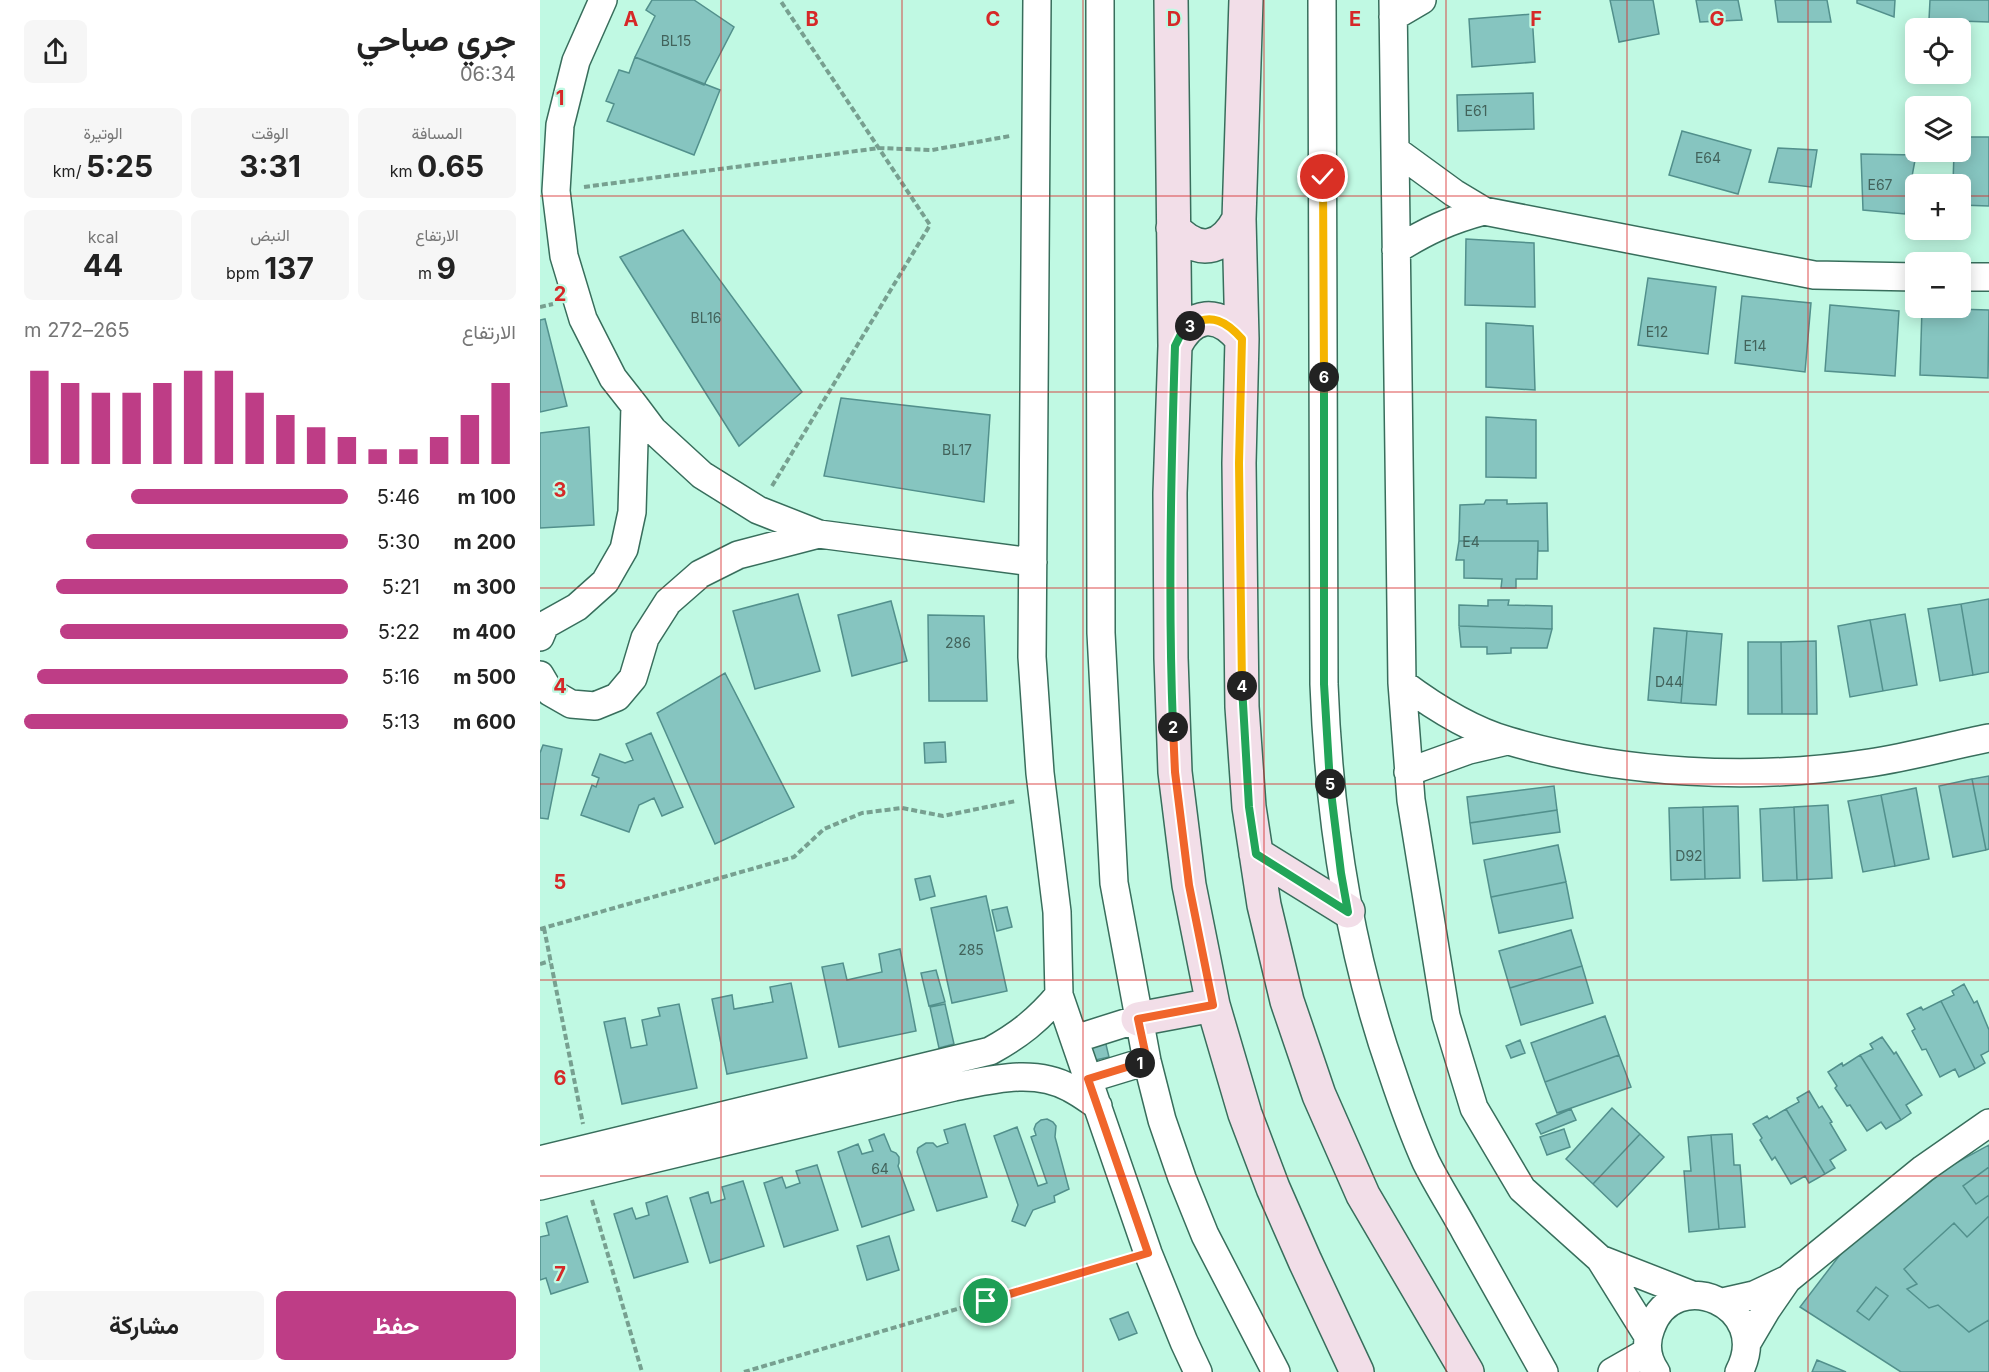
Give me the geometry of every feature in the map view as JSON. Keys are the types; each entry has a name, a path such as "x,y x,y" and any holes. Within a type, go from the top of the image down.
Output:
{"street":[{"path":"603,0 576,61 560,125 556,191 564,256 583,319 613,378 653,430 702,475 758,510 819,534 1033,562"},
{"path":"1036,0 1032,657 1043,795 1057,912 1059,995 1148,1253 1198,1372"},
{"path":"1100,0 1101,633 1114,883 1138,1019 1162,1120 1205,1235 1276,1372"},
{"path":"1172,0 1175,346 1170,493 1171,658 1175,772 1189,885 1213,1005 1245,1114 1273,1188 1358,1372"},
{"path":"1246,0 1239,219 1242,339 1239,463 1242,707 1249,807 1264,905 1287,1001 1319,1095 1364,1195 1467,1372"},
{"path":"1322,0 1324,684 1332,810 1348,912 1368,997 1385,1053 1426,1162 1544,1372"},
{"path":"1422,0 1393,8 1402,683 1408,772 1446,1016 1474,1108 1522,1189 1600,1259 1650,1353"},
{"path":"1395,150 1454,194 1484,211 1814,275 1905,277"},
{"path":"1396,250 1433,228 1484,211"},
{"path":"1173,228 1184,241 1200,246 1217,244 1231,234 1239,219"},
{"path":"1971,277 1989,277"},
{"path":"1175,346 1183,330 1197,321 1215,319 1231,326 1242,339"},
{"path":"540,637 545,625 577,607 605,582 624,549 632,512 635,406"},
{"path":"540,675 550,692 571,705 595,706 617,697 633,678 645,638 668,602 700,574 738,555 819,534"},
{"path":"1402,683 1426,701 1465,724 1507,741 1590,760 1683,771 1776,772 1869,763 1989,738"},
{"path":"1408,772 1469,750 1507,741"},
{"path":"1256,854 1348,912"},
{"path":"540,1160 990,1051 1017,1037 1040,1017 1059,995"},
{"path":"1075,1038 1138,1019 1213,1005"},
{"path":"972,1056 979,1082"},
{"path":"1088,1079 1147,1061"},
{"path":"540,1186 1000,1078 1035,1077 1068,1087 1098,1106"},
{"path":"1723,1302 1754,1295 1788,1279 1923,1169 1989,1123"},
{"path":"1600,1259 1692,1295 1708,1296 1723,1302 1736,1313 1744,1327 1747,1343 1746,1354 1739,1372"},
{"path":"1747,1343 1788,1279"},
{"path":"1650,1353 1653,1320 1663,1308 1677,1299 1692,1295"},
{"path":"1612,1372 1650,1353"}],"path":[{"path":"758,510 930,225 780,0"},
{"path":"556,191 879,148 932,150 1036,131"},
{"path":"588,1149 542,928 794,856 824,829 862,813 902,808 942,816 1043,795"},
{"path":"540,964 550,961"},
{"path":"585,1175 642,1372"},
{"path":"744,1372 1148,1253"}],"building":[{"path":"652,0 694,0 734,27 704,85 635,57 655,16 646,10"},
{"path":"1610,0 1653,0 1659,34 1619,42"},
{"path":"1696,0 1738,0 1742,20 1700,22"},
{"path":"1775,0 1827,0 1831,22 1778,22"},
{"path":"1857,0 1895,0 1894,17 1857,3"},
{"path":"1930,0 1989,0 1989,22 1971,21 1971,18 1929,18"},
{"path":"1532,14 1535,62 1472,67 1469,19"},
{"path":"635,57 720,90 694,155 607,121 614,104 606,101 619,70 629,73"},
{"path":"1533,93 1534,129 1458,131 1457,95"},
{"path":"1682,131 1751,150 1738,194 1669,175"},
{"path":"1971,137 1989,137 1989,206 1971,205 1971,174 1953,174 1954,162 1971,162"},
{"path":"1778,148 1817,150 1811,187 1769,182"},
{"path":"1861,154 1905,155 1905,162 1915,162 1912,174 1905,174 1905,214 1863,210"},
{"path":"683,230 802,392 739,446 620,257"},
{"path":"1466,239 1534,243 1535,307 1465,305"},
{"path":"1648,278 1716,287 1708,354 1638,345"},
{"path":"1742,296 1811,303 1805,372 1735,363"},
{"path":"1830,305 1899,311 1895,376 1825,371"},
{"path":"1971,309 1989,310 1988,378 1920,375 1922,318 1971,318"},
{"path":"545,319 567,406 540,412 540,320"},
{"path":"1486,323 1533,326 1535,390 1486,387"},
{"path":"841,398 990,415 984,502 824,476"},
{"path":"1486,417 1536,420 1536,478 1486,477"},
{"path":"589,427 594,525 540,528 540,433"},
{"path":"1486,500 1507,500 1507,504 1547,503 1548,551 1538,551 1538,541 1459,541 1460,505 1484,504"},
{"path":"1459,541 1538,541 1537,579 1516,579 1516,588 1501,588 1502,579 1464,578 1464,560 1456,560"},
{"path":"798,594 820,671 755,689 733,611"},
{"path":"1989,599 1989,672 1973,675 1961,604"},
{"path":"1488,600 1509,600 1508,605 1552,606 1552,629 1459,626 1459,605 1488,606"},
{"path":"891,601 907,661 852,676 838,615"},
{"path":"1961,604 1973,675 1940,681 1928,609"},
{"path":"1905,614 1917,685 1883,691 1870,620"},
{"path":"928,615 984,616 987,701 929,701"},
{"path":"1870,620 1883,691 1850,697 1838,626"},
{"path":"1459,626 1552,629 1547,648 1511,648 1511,653 1487,654 1487,647 1461,647"},
{"path":"1654,628 1687,631 1681,703 1648,700"},
{"path":"1687,631 1722,634 1716,705 1681,703"},
{"path":"1816,641 1817,714 1782,714 1781,642"},
{"path":"1748,642 1781,642 1782,714 1748,714"},
{"path":"725,673 794,807 715,844 657,713"},
{"path":"651,733 683,807 662,816 654,798 639,805 629,832 581,815 592,785 596,787 599,778 592,775 600,754 625,763 633,760 626,744"},
{"path":"945,742 946,762 925,763 924,743"},
{"path":"543,745 562,749 548,819 540,818 540,753"},
{"path":"1989,776 1989,849 1986,850 1972,779"},
{"path":"1972,779 1986,850 1953,857 1939,786"},
{"path":"1554,786 1557,810 1470,823 1467,797"},
{"path":"1916,788 1929,859 1895,866 1881,795"},
{"path":"1881,795 1895,866 1863,872 1848,801"},
{"path":"1828,805 1832,878 1797,880 1794,807"},
{"path":"1738,806 1740,878 1705,879 1703,807"},
{"path":"1703,807 1705,879 1671,880 1669,808"},
{"path":"1794,807 1797,880 1763,881 1760,809"},
{"path":"1557,810 1560,832 1473,844 1470,823"},
{"path":"1558,845 1566,882 1491,897 1484,860"},
{"path":"930,876 935,896 920,900 915,879"},
{"path":"1566,882 1573,918 1499,933 1491,897"},
{"path":"986,896 1007,991 952,1003 931,908"},
{"path":"1007,907 1012,927 997,931 992,910"},
{"path":"1571,930 1582,966 1510,988 1499,951"},
{"path":"900,949 916,1031 839,1047 822,967 843,963 847,980 882,972 879,954"},
{"path":"1582,966 1593,1003 1521,1025 1510,988"},
{"path":"936,970 945,1002 929,1006 921,973"},
{"path":"791,983 807,1058 727,1074 712,999 732,995 734,1009 773,1002 770,987"},
{"path":"1964,984 1974,1003 1977,1001 1989,1030 1989,1051 1981,1055 1985,1063 1975,1069 1941,1001 1954,995 1952,991"},
{"path":"1941,1001 1975,1069 1959,1077 1955,1069 1940,1077 1926,1049 1922,1050 1912,1031 1915,1029 1907,1014 1921,1007 1923,1010"},
{"path":"679,1004 697,1088 622,1104 604,1022 625,1018 631,1048 647,1045 642,1020 660,1016 658,1008"},
{"path":"945,1004 954,1044 939,1048 930,1007"},
{"path":"1605,1016 1619,1055 1545,1082 1531,1043"},
{"path":"1103,1032 1109,1057 1091,1061 1086,1037"},
{"path":"1882,1037 1894,1054 1896,1052 1922,1095 1906,1105 1911,1113 1901,1120 1860,1055 1873,1049 1870,1044"},
{"path":"1520,1040 1525,1053 1511,1058 1506,1046"},
{"path":"1619,1055 1631,1087 1557,1113 1545,1082"},
{"path":"1860,1055 1901,1120 1886,1129 1881,1122 1867,1131 1850,1105 1847,1106 1835,1088 1837,1086 1828,1072"},
{"path":"1809,1091 1819,1108 1822,1106 1846,1150 1830,1160 1835,1168 1825,1174 1786,1109 1799,1102 1797,1098"},
{"path":"1612,1108 1640,1134 1593,1184 1566,1159"},
{"path":"1571,1109 1576,1120 1541,1134 1536,1124"},
{"path":"1786,1109 1825,1174 1809,1183 1805,1176 1791,1184 1775,1157 1772,1160 1753,1124 1767,1116 1769,1119"},
{"path":"1047,1119 1056,1126 1055,1137 1069,1189 1054,1196 1055,1202 1033,1210 1025,1226 1012,1221 1018,1205 994,1136 1017,1127 1038,1186 1047,1183 1031,1137 1036,1135 1034,1129 1036,1124"},
{"path":"965,1124 987,1197 937,1211 917,1152 918,1148 926,1143 933,1143 937,1147 948,1143 944,1130"},
{"path":"1564,1129 1570,1147 1547,1155 1540,1137"},
{"path":"884,1134 891,1151 899,1157 898,1166 914,1210 862,1227 838,1152 858,1144 862,1154 873,1151 869,1140"},
{"path":"1640,1134 1664,1157 1617,1207 1593,1184"},
{"path":"1732,1134 1734,1165 1740,1165 1745,1227 1719,1229 1711,1135"},
{"path":"1711,1135 1719,1229 1689,1232 1684,1171 1691,1171 1688,1137"},
{"path":"1989,1145 1989,1372 1901,1372 1800,1307 1846,1247 1952,1165"},
{"path":"817,1165 838,1230 784,1247 764,1183 782,1177 786,1188 800,1183 796,1171"},
{"path":"1989,1167 1989,1195 1976,1204 1963,1186"},
{"path":"743,1181 764,1246 710,1263 690,1198 708,1192 711,1203 725,1199 722,1187"},
{"path":"667,1196 688,1262 634,1278 614,1214 632,1208 636,1219 649,1215 646,1203"},
{"path":"567,1216 588,1282 551,1294 546,1278 540,1280 540,1237 549,1235 546,1223"},
{"path":"1989,1216 1989,1320 1969,1332 1938,1305 1929,1308 1907,1289 1917,1284 1904,1269 1954,1223 1967,1237"},
{"path":"889,1236 899,1270 867,1280 857,1246"},
{"path":"1876,1287 1888,1296 1869,1320 1857,1311"},
{"path":"1128,1312 1137,1333 1119,1340 1110,1319"},
{"path":"1817,1360 1846,1372 1812,1372"}],"route":[{"path":"986,1301 1148,1253 1088,1079 1147,1061 1138,1019 1213,1005 1189,885 1175,772 1171,658 1170,493 1175,346 1183,330 1197,321 1215,319 1231,326 1242,339 1239,463 1242,707 1249,807 1256,854 1348,912 1332,810 1324,684 1323,177"}]}
